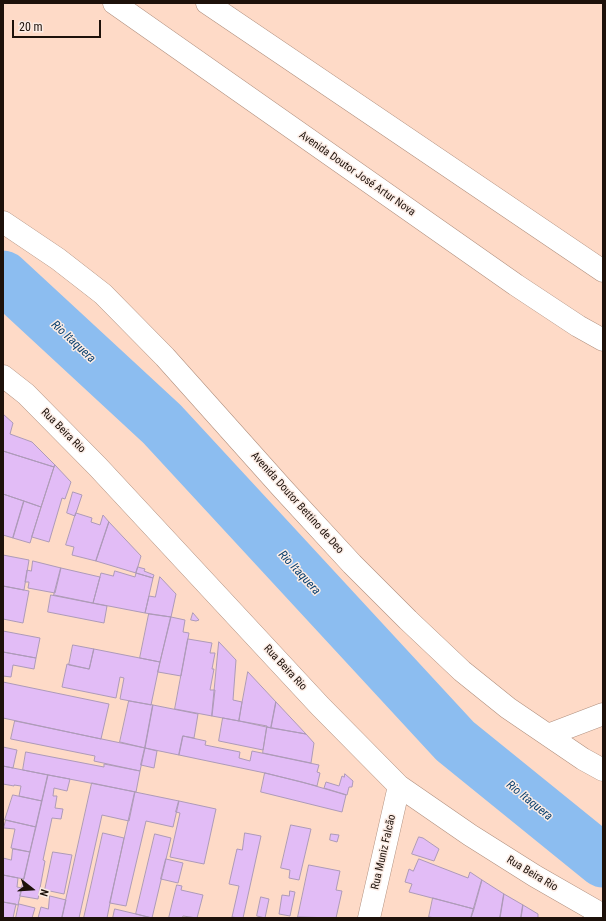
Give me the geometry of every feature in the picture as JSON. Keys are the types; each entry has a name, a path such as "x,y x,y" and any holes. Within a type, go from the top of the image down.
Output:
{"street":[{"name":"Avenida Doutor José Artur Nova","path":"114,3 516,285 578,326 603,340"},
{"path":"207,3 603,271"},
{"name":"Avenida Doutor Bettino de Deo","path":"3,222 58,260 103,294 165,357 287,494 352,564 462,671 508,708 583,759 603,770"},
{"name":"Rua Beira Rio","path":"3,376 26,394 98,467 320,706 399,786 535,876 603,915"},
{"path":"548,735 603,714"},
{"name":"Rua Muniz Falcão","path":"369,918 399,786"}],"building":[{"path":"3,414 13,423 10,434 32,442 55,465 54,467 3,451"},
{"path":"3,451 54,467 41,507 3,494"},
{"path":"55,465 71,482 65,499 62,498 49,542 32,537"},
{"path":"73,492 82,495 75,516 67,513"},
{"path":"3,494 24,501 13,538 3,535"},
{"path":"24,501 41,507 30,543 13,538"},
{"path":"76,513 92,518 91,522 100,525 103,515 109,522 96,561 72,555 74,547 66,545"},
{"path":"109,522 141,556 136,573 96,561"},
{"path":"3,555 29,560 24,590 3,586"},
{"path":"33,561 61,568 55,593 28,588 29,582 25,582 27,570 31,571"},
{"path":"138,567 145,569 144,571 154,575 153,578 136,573"},
{"path":"61,568 100,577 93,603 54,595"},
{"path":"115,571 135,577 136,573 153,578 145,613 93,603 101,573 113,576"},
{"path":"160,577 176,594 171,617 145,613 149,596 155,597"},
{"path":"3,586 29,591 23,623 3,619"},
{"path":"51,595 107,606 104,623 48,612"},
{"path":"193,613 199,620 191,620"},
{"path":"149,614 171,617 160,662 140,658"},
{"path":"171,617 185,620 183,632 189,633 181,676 158,672"},
{"path":"3,631 40,638 36,658 3,652"},
{"path":"188,639 212,643 210,653 215,653 210,690 215,690 212,716 175,709"},
{"path":"219,642 236,660 233,700 242,702 239,721 212,716"},
{"path":"73,645 94,649 89,669 69,665"},
{"path":"94,649 160,662 151,705 120,699 124,678 120,677 116,698 62,687 67,664 89,669"},
{"path":"3,652 36,658 34,669 13,665 11,677 3,676"},
{"path":"248,672 276,702 271,728 239,721"},
{"path":"3,682 109,704 101,739 3,718"},
{"path":"129,701 153,705 145,748 120,742"},
{"path":"276,702 306,734 271,728"},
{"path":"153,705 198,714 194,738 183,736 179,755 145,748"},
{"path":"223,718 267,726 263,750 219,741"},
{"path":"15,721 145,748 140,771 94,761 95,756 11,739"},
{"path":"267,727 306,734 314,743 311,763 263,753"},
{"path":"183,736 206,741 205,745 240,752 239,758 250,761 252,751 319,765 317,772 320,773 317,786 265,773 179,755"},
{"path":"3,747 17,750 13,768 3,766"},
{"path":"145,748 157,751 154,768 141,765"},
{"path":"26,752 104,767 104,764 140,771 136,792 23,770"},
{"path":"3,766 48,775 42,801 19,796 21,786 3,784"},
{"path":"265,773 346,795 342,812 261,792"},
{"path":"345,774 353,781 352,787 349,787 347,795 324,788 326,782 339,786 342,776 344,777"},
{"path":"48,775 70,779 67,791 54,788 53,796 57,796 55,808 63,809 61,819 52,818 43,860 45,861 38,899 20,896"},
{"path":"92,783 135,792 129,821 102,815 79,918 62,918"},
{"path":"135,792 179,801 173,827 146,821 126,906 110,903"},
{"path":"13,795 42,801 36,827 5,820"},
{"path":"179,801 216,809 204,864 170,857 180,813 176,812"},
{"path":"6,820 36,827 30,852 11,848 15,829 4,828"},
{"path":"291,825 311,829 299,880 289,878 290,870 281,868"},
{"path":"103,833 124,838 107,918 84,918"},
{"path":"245,833 261,836 243,918 238,918 232,917 239,886 229,884 237,849 242,850"},
{"path":"155,834 171,838 152,918 136,914"},
{"path":"331,834 339,835 337,842 330,840"},
{"path":"419,837 423,838 439,849 434,861 412,854"},
{"path":"13,849 30,852 24,879 3,875 3,858 11,860"},
{"path":"53,852 72,855 64,894 45,890"},
{"path":"166,859 183,863 178,883 161,879"},
{"path":"419,859 468,878 470,872 482,880 474,909 409,892 412,884 405,882 409,869 413,871"},
{"path":"309,865 340,871 336,890 342,891 336,918 298,917"},
{"path":"3,875 18,878 17,887 22,888 18,905 3,902"},
{"path":"482,880 504,894 500,918 471,918"},
{"path":"177,885 182,886 181,890 203,895 197,918 183,916 182,918 169,918"},
{"path":"290,891 295,892 290,916 279,914 282,895 289,896"},
{"path":"504,894 523,905 521,918 500,918"},
{"path":"50,896 66,900 62,918 38,918 41,907 48,909"},
{"path":"261,897 269,899 265,918 257,916"},
{"path":"433,898 474,909 471,918 429,917"},
{"path":"3,902 16,904 13,918 3,918"},
{"path":"19,904 35,908 32,918 16,918"},
{"path":"523,905 538,914 538,918 521,918"},
{"path":"115,909 136,914 152,918 113,918"}],"waterway":[{"name":"Rio Itaquera","path":"3,277 162,424 455,741 603,861"}]}
